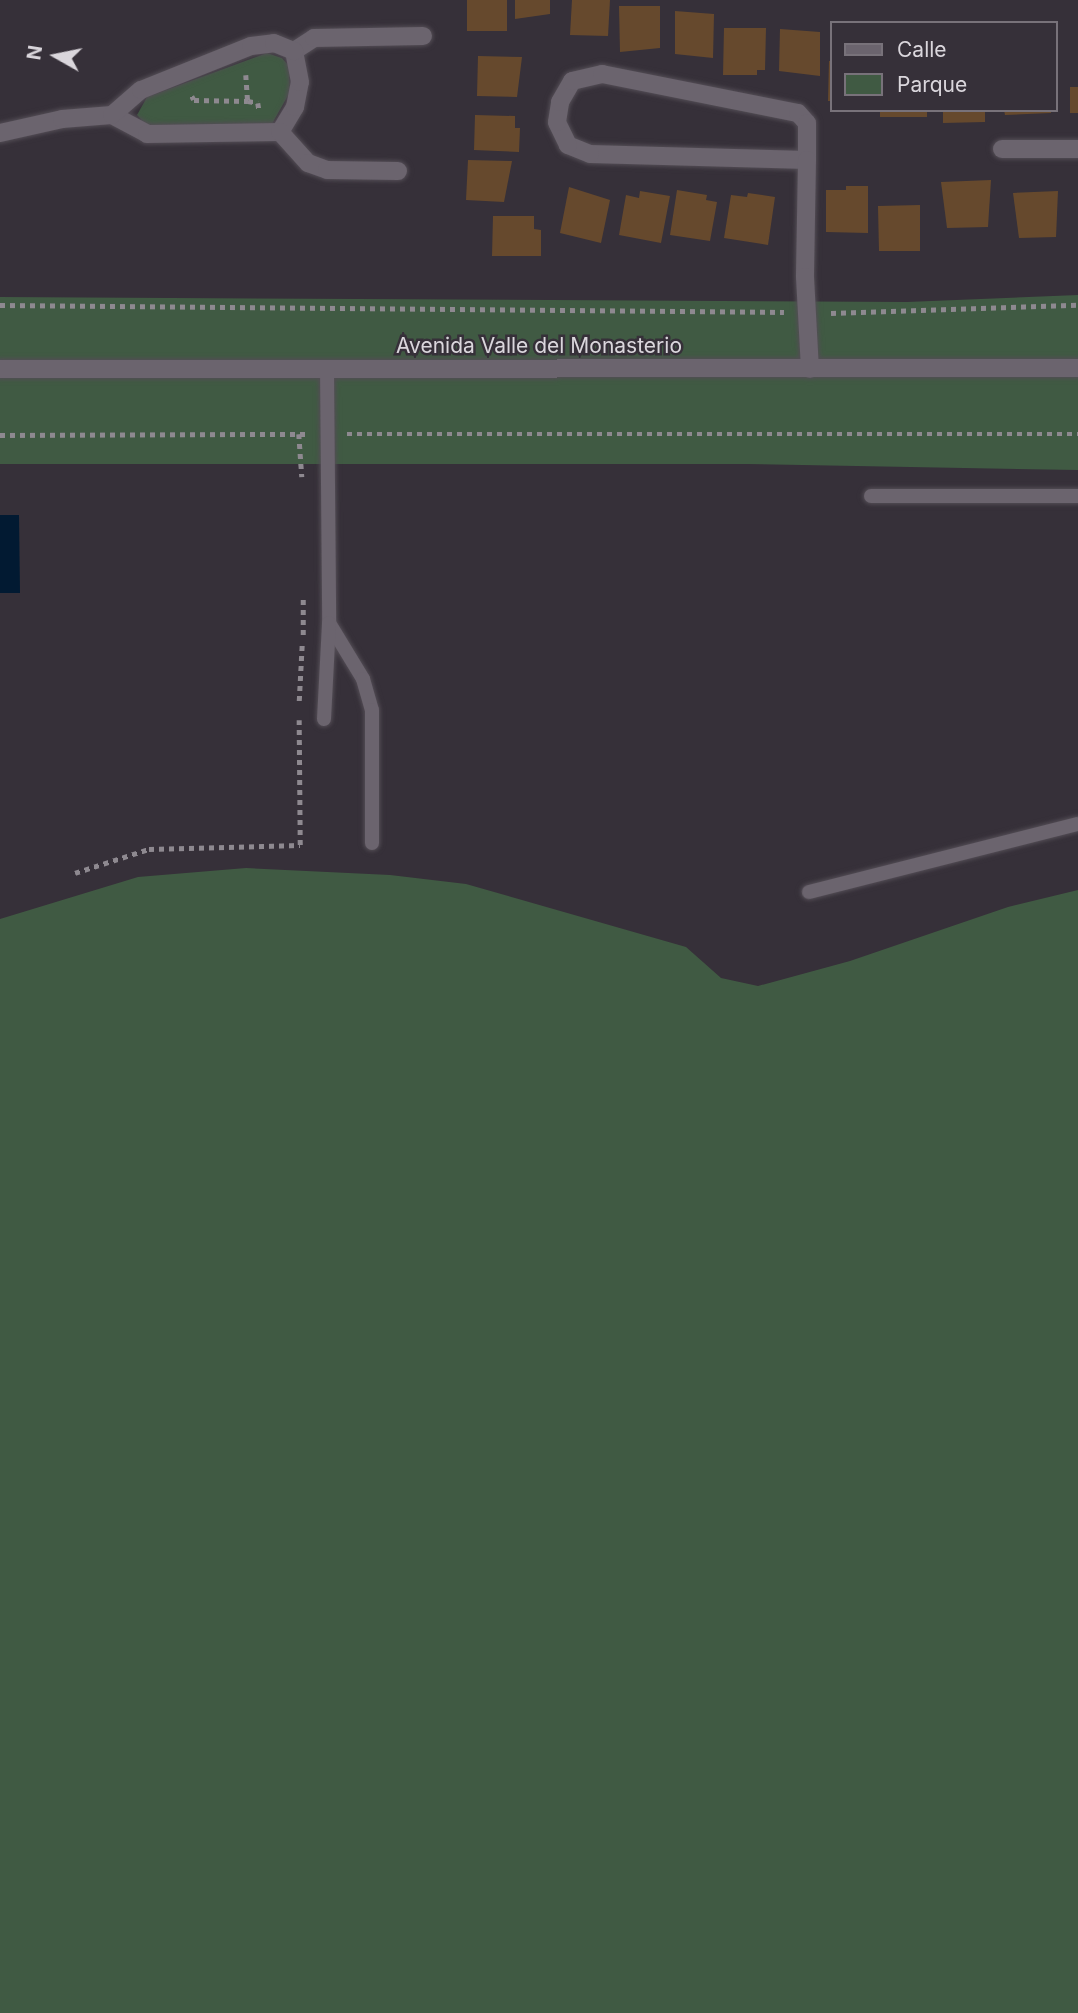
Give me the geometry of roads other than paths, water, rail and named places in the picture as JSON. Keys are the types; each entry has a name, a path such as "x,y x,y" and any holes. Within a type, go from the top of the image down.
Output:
{"street":[{"path":"294,51 314,38 423,36"},
{"path":"112,115 141,90 244,49 274,43 294,51"},
{"path":"272,134 295,107 300,82 294,51"},
{"path":"807,160 590,154 568,145 556,122 560,103 572,81 602,74 798,113 807,123 807,160 806,313 810,369"},
{"path":"0,133 62,119 112,115 146,134 272,134 308,163 327,170 398,171"},
{"path":"1002,149 1078,149"},
{"name":"Avenida Valle del Monasterio","path":"0,369 1078,368"}],"lane":[{"path":"324,719 329,623 327,369"},
{"path":"871,496 1078,496"},
{"path":"329,623 363,679 372,710 372,843"},
{"path":"809,892 1078,824"}],"water":[{"path":"0,515 19,515 20,593 0,593"}]}
